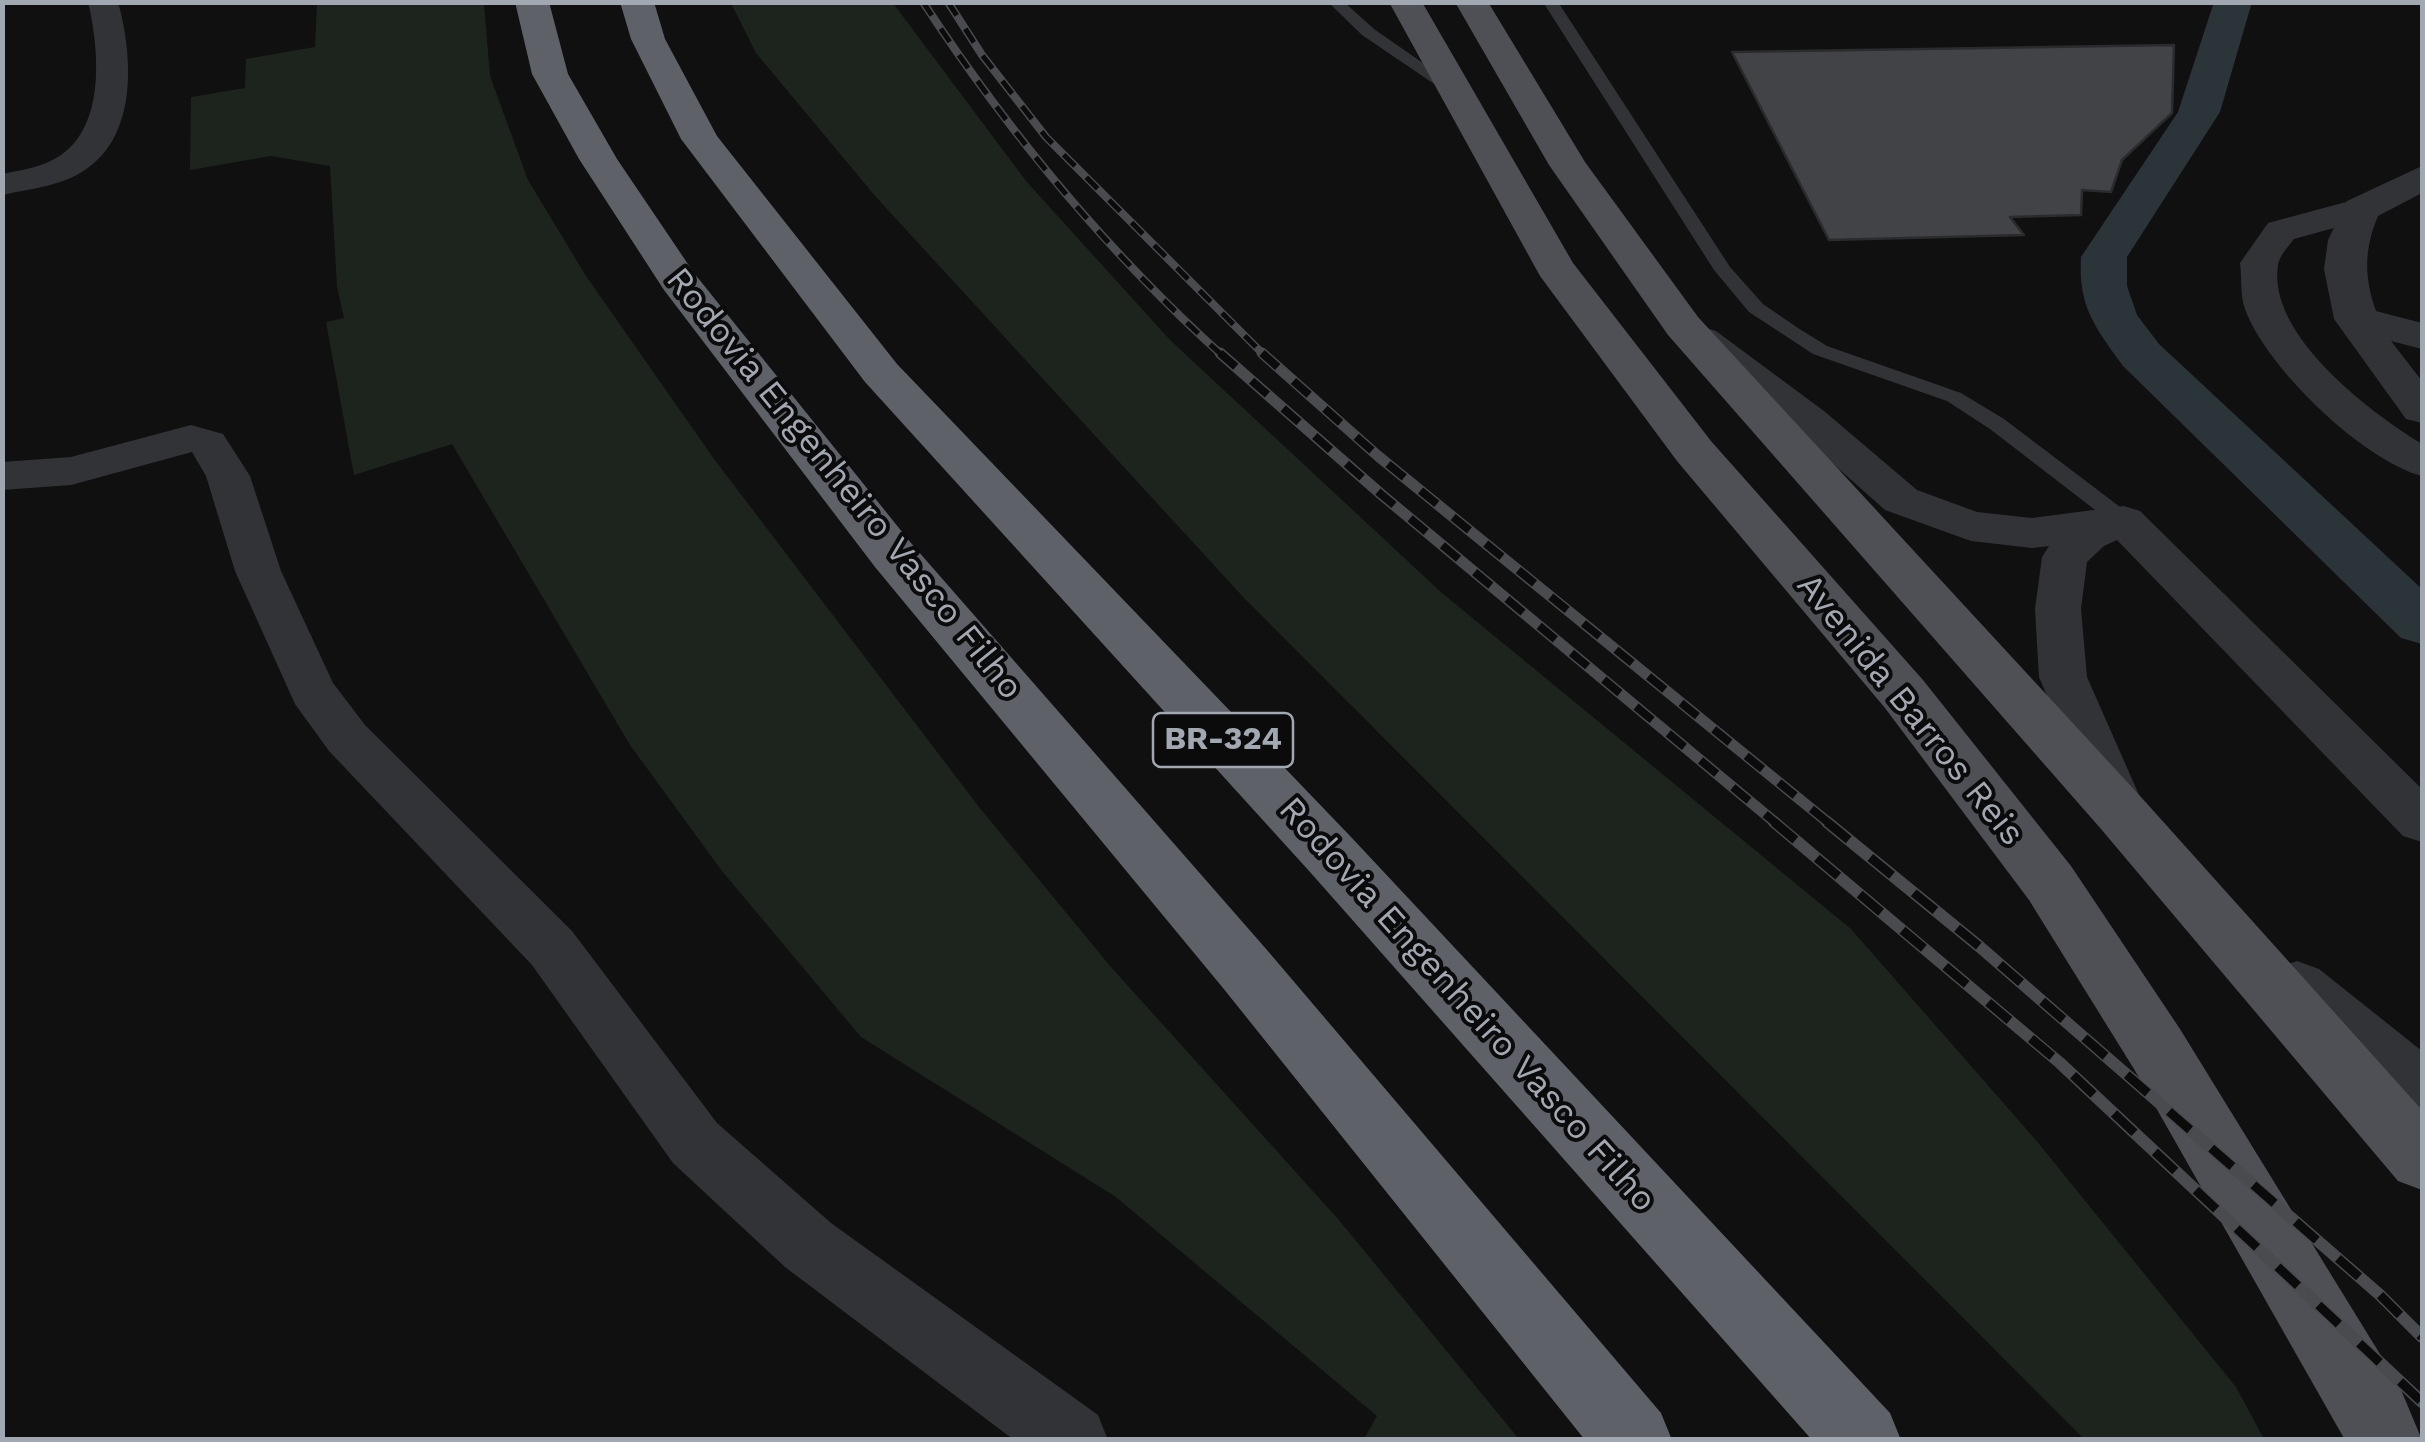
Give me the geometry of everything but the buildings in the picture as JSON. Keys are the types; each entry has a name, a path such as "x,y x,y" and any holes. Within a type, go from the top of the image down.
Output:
{"highway":[{"name":"Rodovia Engenheiro Vasco Filho","path":"532,2 550,74 598,160 679,281 893,555 1246,970 1634,1440"},
{"name":"Rodovia Engenheiro Vasco Filho","path":"637,2 648,39 700,139 789,259 881,372 1331,855 1863,1440"}],"main road":[{"name":"Avenida Barros Reis","path":"1405,2 1487,150 1567,282 1694,452 1904,694 2050,883 2157,1050 2383,1430"},
{"path":"1471,2 1568,165 1683,326 2122,813 2422,1159"}],"street":[{"path":"2,185 71,165 89,149 102,121 114,60 112,30 103,2"},
{"path":"2422,178 2361,209 2281,231 2260,263 2265,310 2307,373 2399,450 2422,462"},
{"path":"2361,209 2347,246 2354,319 2422,409"},
{"path":"2354,319 2422,336"},
{"path":"1683,326 1809,420 1901,500 1972,526 2032,533 2124,521"},
{"path":"2,476 71,471 190,438 208,443 228,476 258,571 312,691 347,738 552,948 695,1143 808,1245 1073,1440"},
{"path":"2122,813 2063,678 2058,609 2064,557 2088,535 2124,521"},
{"path":"2124,521 2422,820"},
{"path":"2217,922 2422,1090"}],"lane":[{"path":"1334,2 1368,32 1459,94"},
{"path":"1550,2 1723,270 1756,308 1820,350 1954,397 1997,424 2124,521"}],"shaded area":[{"path":"317,3 484,3 490,76 528,180 586,276 714,459 979,807 1111,967 1338,1219 1519,1439 1364,1439 1377,1416 1116,1197 861,1037 722,871 630,745 452,444 354,475 326,322 344,318 337,287 330,166 271,156 190,170 191,97 245,88 246,59 315,47"},
{"path":"731,3 893,3 1026,181 1170,340 1442,593 1851,929 2035,1139 2236,1387 2264,1439 2084,1439 1245,599 876,197 756,53"}],"waterway":[{"path":"2233,2 2199,112 2104,257 2103,286 2113,317 2141,355 2422,623"}],"railway":[{"path":"923,2 990,98 1061,189 1139,275 1223,356"},
{"path":"948,2 982,55 1046,137 1262,353"},
{"path":"1220,353 1382,495 1777,824"},
{"path":"1262,353 1378,456 1830,824"},
{"path":"1262,353 1265,356"},
{"path":"1774,822 2060,1063 2422,1402"},
{"path":"1827,822 1980,947 2380,1295 2422,1337"}]}
